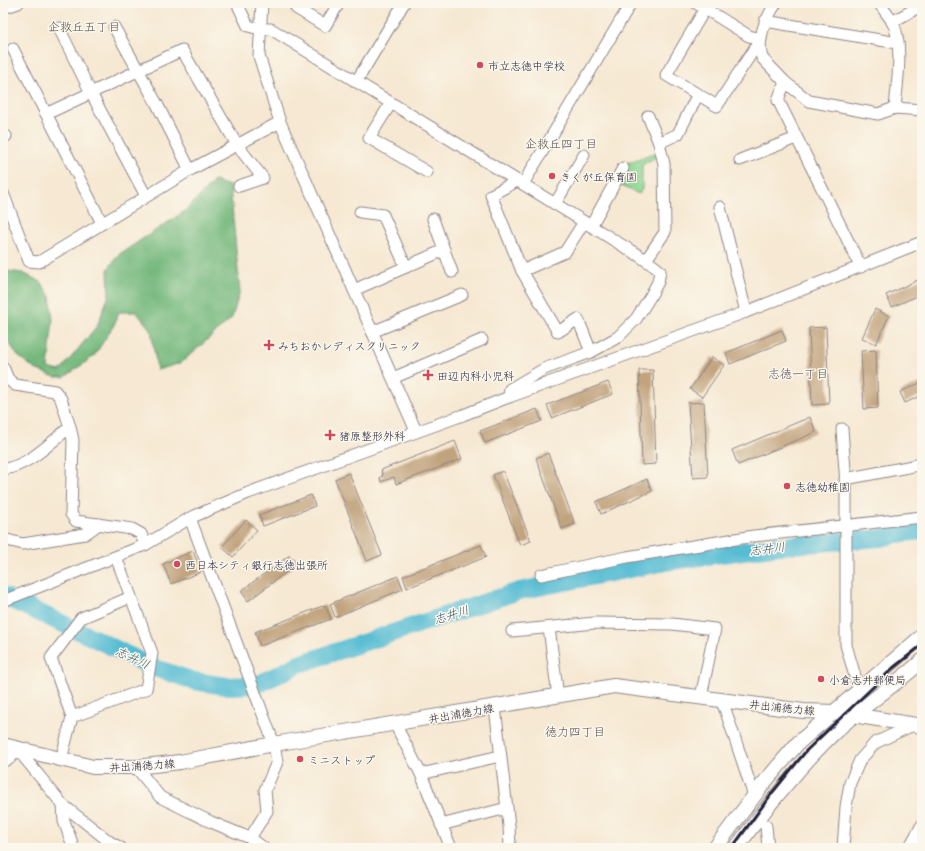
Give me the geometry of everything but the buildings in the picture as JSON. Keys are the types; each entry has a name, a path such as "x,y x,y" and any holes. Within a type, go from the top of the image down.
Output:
{"main road":[{"path":"715,848 754,796 798,743 922,636"},
{"path":"736,848 774,796 805,762 854,715 922,660"},
{"name":"井出浦徳力線","path":"3,745 18,750 93,767 136,768 180,762 274,744 614,686 803,711 834,712 918,726"}],"street":[{"path":"3,8 18,3"},
{"path":"237,3 248,26 260,30 271,29 646,260 660,272 658,282 636,319 618,337 591,352 544,369 510,389 509,397"},
{"path":"262,3 259,56 280,122 416,431"},
{"path":"296,3 296,8 325,26 339,3"},
{"path":"356,82 404,3"},
{"path":"591,352 578,319 558,332 522,271 491,195 520,182 631,3"},
{"path":"760,39 749,36 701,6 666,75 717,106 760,39 765,21 776,3"},
{"path":"879,3 892,22 898,43 899,69 895,108"},
{"path":"892,22 922,5"},
{"path":"765,21 898,43"},
{"path":"114,27 190,170"},
{"path":"59,28 91,93 146,196"},
{"path":"760,39 762,58 785,82 809,101 878,114 895,108 922,110"},
{"path":"13,49 102,223"},
{"path":"46,114 182,50 237,145 263,178 239,186"},
{"path":"785,82 778,100 861,267"},
{"path":"659,143 678,134 698,94"},
{"path":"391,103 370,138 426,172"},
{"path":"646,260 665,232 664,164 659,143 648,116"},
{"path":"3,193 29,261 39,262 190,170 280,122"},
{"path":"740,160 796,138"},
{"path":"555,204 584,155"},
{"path":"522,271 565,252 588,224 623,168"},
{"path":"720,207 746,312"},
{"path":"360,212 383,215 406,267"},
{"path":"433,219 452,272"},
{"path":"3,601 145,546 171,528 190,518 248,493 746,312 922,242"},
{"path":"354,290 444,250"},
{"path":"372,332 462,295"},
{"path":"393,378 482,340"},
{"path":"3,368 8,378 15,384 55,391 61,399 73,440 71,514 76,521 132,529 141,534 145,546"},
{"path":"3,468 19,465 29,460 70,427"},
{"path":"842,429 846,525 846,645 859,690"},
{"path":"845,479 918,465 922,460"},
{"path":"540,575 627,557 754,536 922,516"},
{"path":"190,518 274,744 277,762 265,790 267,811 250,838"},
{"path":"3,539 23,544 85,534 99,524"},
{"path":"72,717 146,688 152,653 116,557"},
{"path":"61,760 72,717 51,658 81,618 131,597"},
{"path":"512,631 595,623 672,624 715,629 701,697"},
{"path":"548,628 558,696"},
{"path":"721,700 754,796"},
{"path":"495,707 507,808 510,848"},
{"path":"396,724 421,774 451,848"},
{"path":"843,848 846,807 850,783 860,760 875,742 918,726"},
{"path":"3,761 9,759 18,750 63,805 110,842 121,848"},
{"path":"421,774 500,756"},
{"path":"136,768 160,797 211,822 250,838 264,848"},
{"path":"63,805 64,821 72,843 71,848"},
{"path":"441,825 507,808"},
{"path":"758,818 766,826 768,848"},
{"path":"909,848 922,825"}],"green space":[{"path":"658,151 659,155 642,165 642,189 639,194 617,184 625,165"},
{"path":"214,181 230,186 240,291 232,318 181,363 157,370 151,330 136,312 119,312 114,325 94,356 65,377 55,377 35,369 18,356 4,335 3,274 7,271 23,273 41,282 50,296 53,319 48,368 60,371 97,326 109,295 108,269 118,255 185,211"}],"waterway":[{"name":"志井川","path":"3,596 152,667 194,681 225,686 257,685 299,664 519,591 671,561 779,546 881,538 896,534 922,531"}],"railway":[{"path":"732,848 772,793 807,750 893,668 922,645"}],"place":[{"name":"市立志徳中学校","path":"480,65"},
{"name":"きくが丘保育園","path":"552,176"},
{"name":"みちおかレディスクリニック","path":"269,345"},
{"name":"田辺内科小児科","path":"428,375"},
{"name":"猪原整形外科","path":"330,435"},
{"name":"志徳幼稚園","path":"787,486"},
{"name":"西日本シティ銀行志徳出張所","path":"177,564"},
{"name":"小倉志井郵便局","path":"821,679"},
{"name":"ミニストップ","path":"300,759"}],"district":[{"name":"企救丘五丁目","path":"84,26"},
{"name":"企救丘四丁目","path":"561,143"},
{"name":"志徳一丁目","path":"798,373"},
{"name":"徳力四丁目","path":"575,731"}]}
